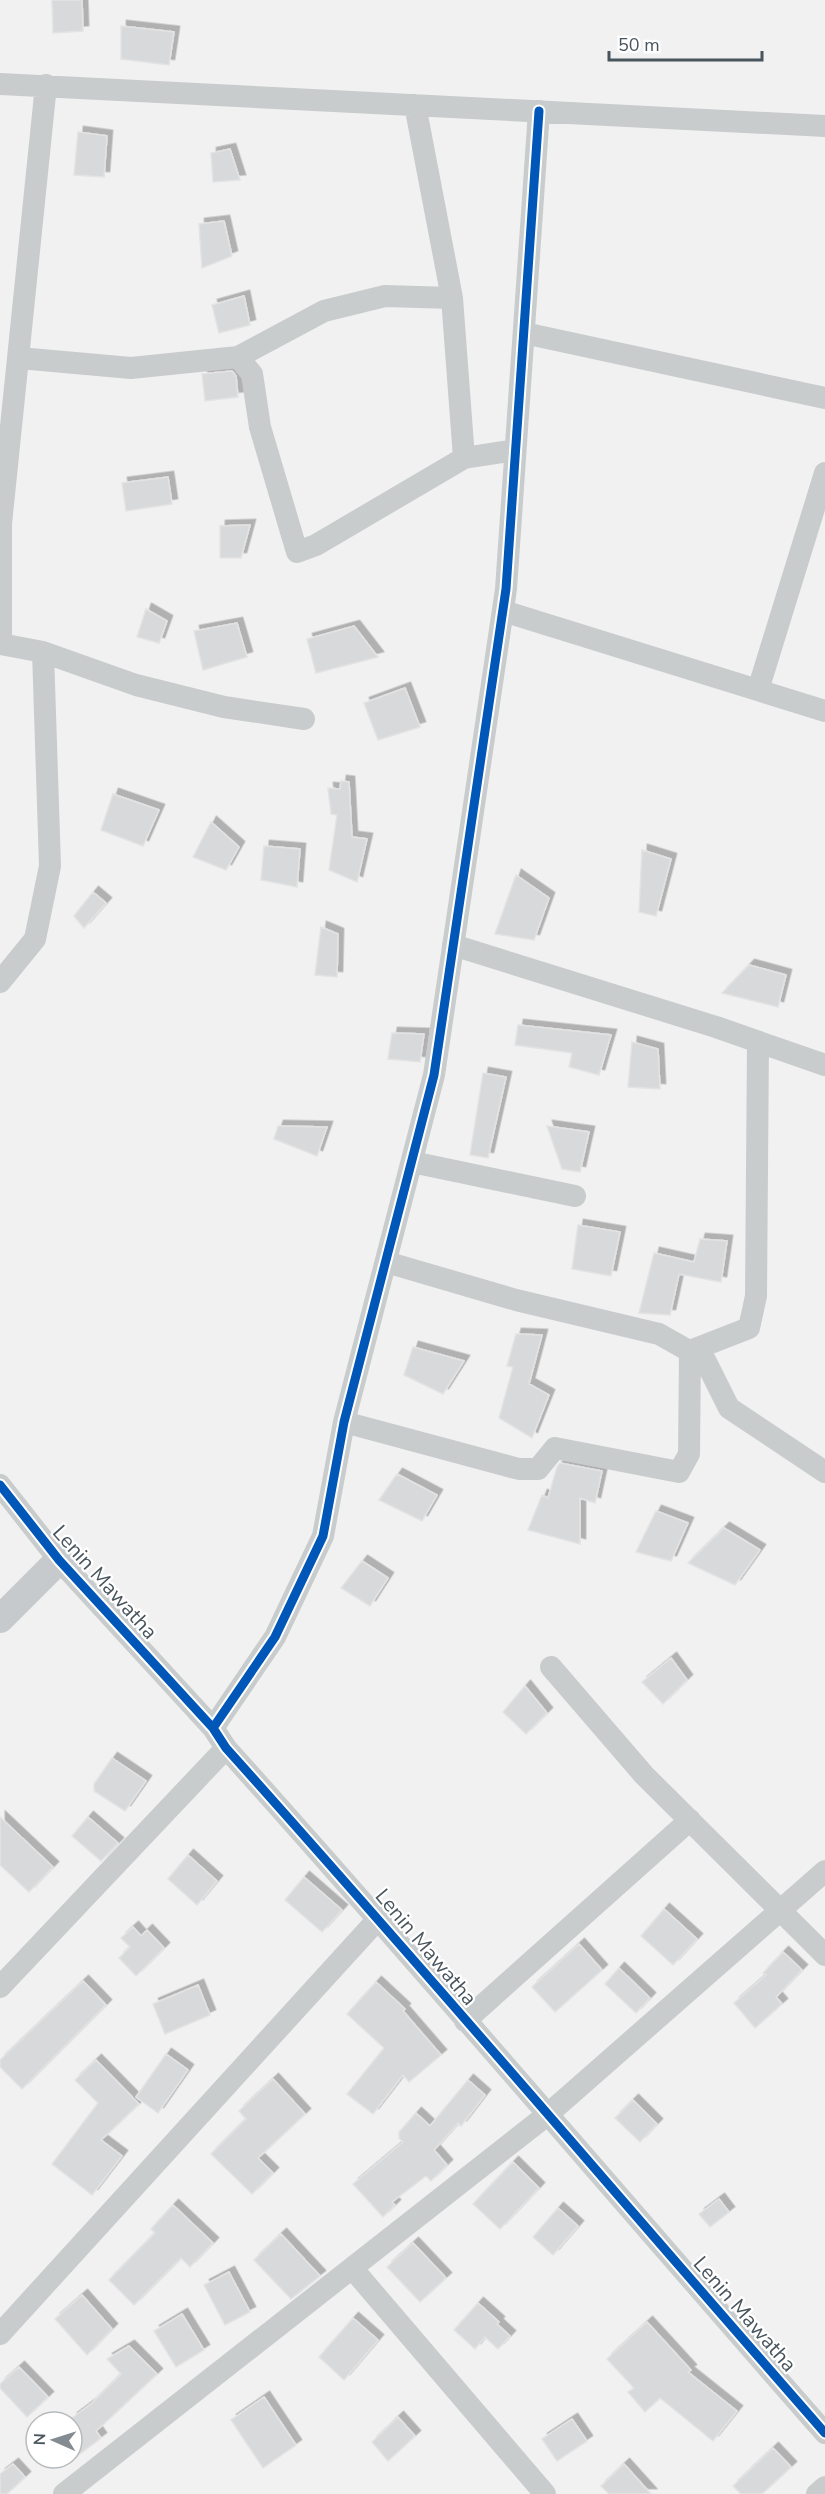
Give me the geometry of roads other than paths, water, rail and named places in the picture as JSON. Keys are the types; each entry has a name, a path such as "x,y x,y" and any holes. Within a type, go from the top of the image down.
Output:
{"main road":[{"path":"0,1619 58,1560"}],"street":[{"path":"0,84 825,126"},
{"path":"46,85 1,524 1,644 43,652 136,685 224,707 304,719"},
{"path":"415,105 452,298 464,458"},
{"path":"213,1728 275,1637 323,1536 344,1422 434,1075 506,589 539,111"},
{"path":"19,358 131,368 238,357 324,311 385,296 452,298"},
{"path":"524,333 825,398"},
{"path":"238,357 252,374 260,428 297,552 316,545 464,458 515,450"},
{"path":"758,690 825,473"},
{"path":"502,611 825,711"},
{"path":"0,982 35,939 50,866 43,652"},
{"path":"453,945 825,1065"},
{"path":"690,1351 749,1328 754,1307 756,1296 758,1042"},
{"path":"412,1162 575,1196"},
{"path":"386,1262 516,1299 659,1334 705,1360 729,1408 825,1472"},
{"path":"344,1422 519,1469 537,1469 555,1448 679,1472 689,1454 690,1351"},
{"name":"Lenin Mawatha","path":"0,1485 58,1560 213,1728 226,1748 379,1918 465,2021 825,2433"},
{"path":"551,1667 644,1774 825,1954"},
{"path":"0,1987 226,1748"},
{"path":"465,2021 690,1820"},
{"path":"64,2494 547,2115 825,1871"},
{"path":"0,2334 379,1918"},
{"path":"352,2268 545,2494"},
{"path":"817,2494 825,2487"}]}
